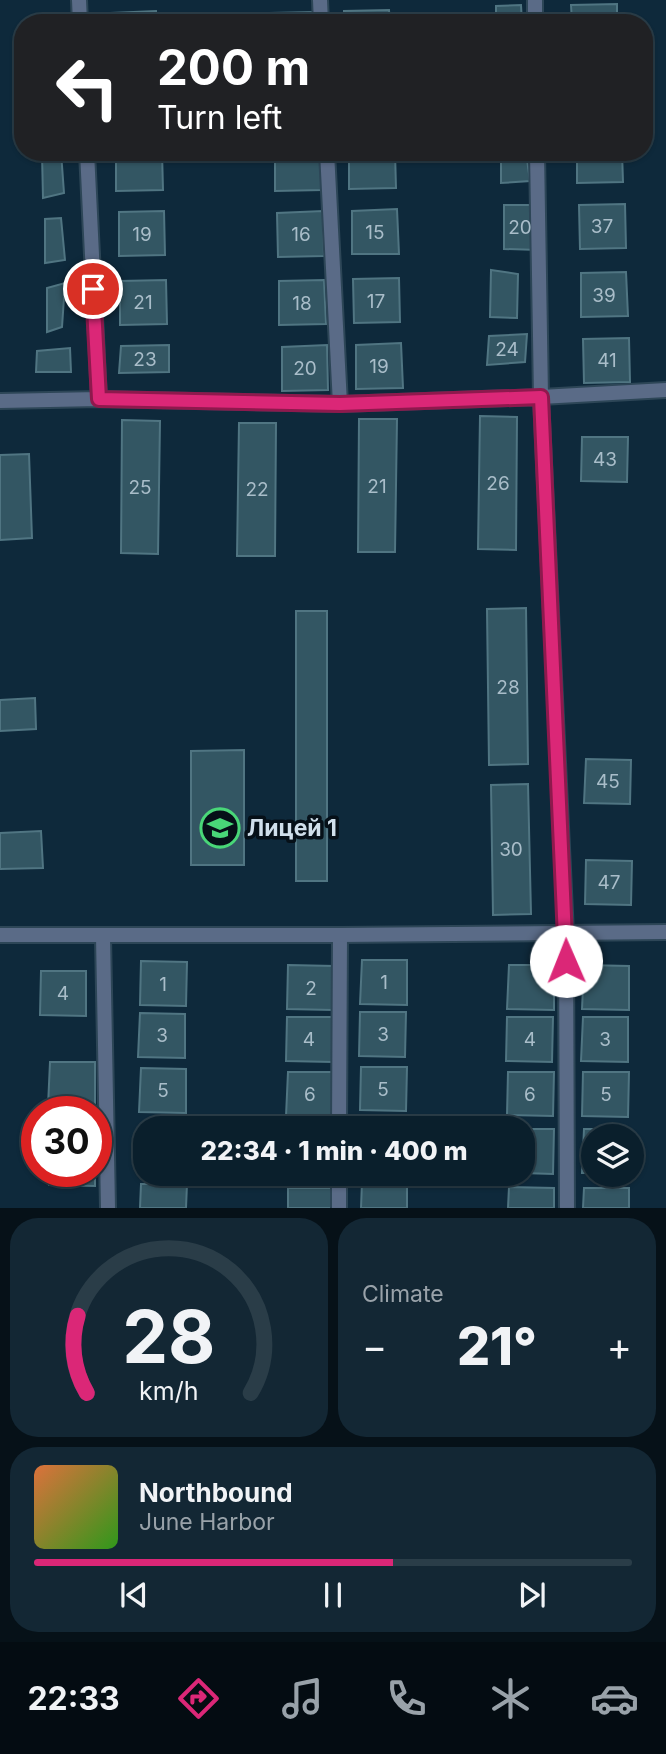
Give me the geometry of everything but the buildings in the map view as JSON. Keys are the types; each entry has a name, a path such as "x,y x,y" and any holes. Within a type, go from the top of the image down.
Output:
{"street":[{"path":"87,161 99,399"},
{"path":"327,161 340,404"},
{"path":"537,161 541,397 566,934 568,1208"},
{"path":"0,401 99,399 340,404 666,390"},
{"path":"0,935 666,932"},
{"path":"339,1116 340,935"},
{"path":"103,936 108,1208"},
{"path":"339,1186 339,1208"}],"place":[{"name":"Лицей 1","path":"220,828"}],"route":[{"path":"93,289 99,399 340,404 541,397 566,961"}]}
